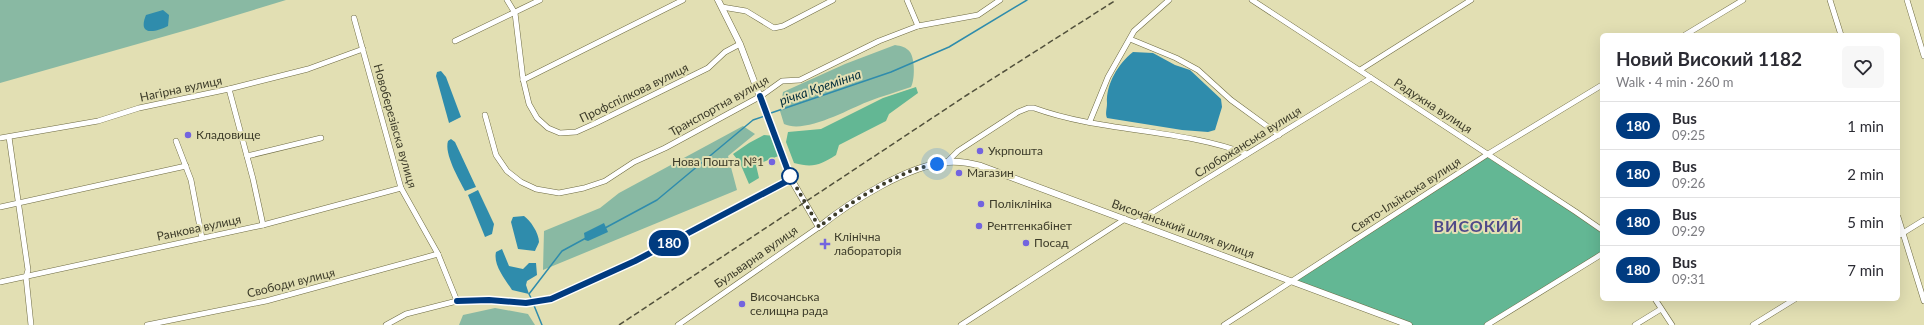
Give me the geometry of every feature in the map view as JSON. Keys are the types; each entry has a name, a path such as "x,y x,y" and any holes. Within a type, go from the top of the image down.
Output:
{"street":[{"name":"Профспілкова вулиця","path":"507,0 516,13 523,80 529,104 537,118 548,128 560,133 576,132 708,68 725,52 740,44"},
{"path":"455,41 516,13 540,0"},
{"path":"523,80 683,0"},
{"path":"718,0 740,44 791,179 819,227"},
{"path":"722,7 746,11 774,28 783,26 834,0"},
{"path":"907,0 918,26"},
{"name":"Транспортна вулиця","path":"485,115 496,155 507,171 521,182 536,189 559,193 584,188 605,181 634,162 665,148 760,96 782,82 800,80 879,41 918,26 978,16 1000,0"},
{"path":"1169,0 1134,31 1108,77 1090,121 1206,141 1247,154"},
{"name":"Радужна вулиця","path":"1252,0 1600,229"},
{"path":"1360,70 1471,0"},
{"path":"1688,33 1743,0"},
{"path":"1830,0 1840,33"},
{"path":"1907,0 1924,56"},
{"name":"Новоберезівска вулиця","path":"354,18 401,188 438,254 457,301"},
{"path":"1130,39 1176,58 1198,70 1231,100 1279,135"},
{"name":"Нагірна вулиця","path":"0,138 98,120 139,108 229,89 308,69 363,49"},
{"name":"Слобожанська вулиця","path":"1135,223 1371,78"},
{"name":"Свято-Ільїнська вулиця","path":"1224,325 1488,154 1600,86"},
{"path":"229,89 247,156 263,225"},
{"name":"Бульварна вулиця","path":"678,325 819,227 838,212 878,188 915,170 947,162 958,151 1018,112 1028,108 1034,108 1076,120 1090,121"},
{"path":"9,137 28,270 26,277 31,325"},
{"path":"247,156 321,138"},
{"path":"176,141 191,180 202,238"},
{"name":"Височанський шлях вулиця","path":"947,162 964,162 981,166 1409,325"},
{"path":"0,207 186,166"},
{"path":"386,325 406,314 457,301 489,300 533,302 551,299 635,261 791,179"},
{"name":"Ранкова вулиця","path":"0,282 263,225 401,188"},
{"path":"961,325 1125,219"},
{"path":"1900,235 1924,220"},
{"path":"1900,223 1924,301"},
{"name":"Свободи вулиця","path":"147,325 266,301 438,254"},
{"path":"1487,325 1600,255"},
{"path":"1656,301 1672,325"},
{"path":"1753,325 1792,301"},
{"path":"1636,325 1662,309"}],"green space":[{"path":"0,0 286,0 194,28 0,83"},
{"path":"895,45 905,48 912,55 914,70 911,87 873,100 814,124 793,126 784,124 780,111 783,92 845,64"},
{"path":"916,87 918,93 889,114 886,121 839,145 836,155 816,165 794,163 786,142 788,132 821,129 883,98"},
{"path":"743,126 755,134 728,156 737,190 543,270 544,231 600,208 619,193"},
{"path":"764,135 775,136 781,155 756,165 759,178 749,184 740,163 733,154"},
{"path":"1488,154 1600,229 1600,255 1487,325 1409,325 1292,282"},
{"path":"495,308 528,314 535,325 459,325 463,315"}],"water":[{"path":"163,10 169,15 168,26 153,31 146,30 144,27 144,22 146,15"},
{"path":"1133,52 1153,53 1175,65 1190,70 1221,99 1222,107 1215,130 1208,132 1182,130 1107,118 1107,96 1111,82 1122,62"},
{"path":"441,71 446,77 461,117 449,123 436,76 437,72"},
{"path":"451,139 455,142 476,187 465,191 448,153 448,141"},
{"path":"478,190 494,224 492,234 485,237 468,195"},
{"path":"524,216 536,231 539,238 535,251 518,249 511,222 513,217"},
{"path":"604,223 608,232 588,241 585,240 584,233"},
{"path":"502,249 509,266 523,269 529,263 536,263 537,275 527,281 526,285 529,294 512,290 503,277 496,262 496,252"}],"waterway":[{"name":"річка Кремінна","path":"768,114 891,72 949,47 1027,0"},
{"name":"річка Кремінна","path":"605,228 657,200 753,120 765,116"},
{"name":"річка Кремінна","path":"532,300 529,294 562,251 586,238"},
{"name":"річка Кремінна","path":"533,303 542,325"}],"railway":[{"path":"619,325 967,95 1116,0"}],"bus line":[{"name":"180","path":"457,301 489,300 526,303 551,299 635,261 791,179 760,96"}],"place":[{"name":"Кладовище","path":"188,135"},
{"name":"Укрпошта","path":"980,151"},
{"name":"Нова Пошта №1","path":"772,162"},
{"name":"Магазин","path":"959,173"},
{"name":"Поліклініка","path":"981,204"},
{"name":"Рентгенкабінет","path":"979,226"},
{"name":"Посад","path":"1026,243"},
{"name":"Клінічна лабораторія","path":"825,244"},
{"name":"Височанська селищна рада","path":"742,304"}],"district":[{"name":"ВИСОКИЙ","path":"1478,226"}],"route":[{"path":"790,176 819,227 838,212 878,188 915,170 937,164"}]}
